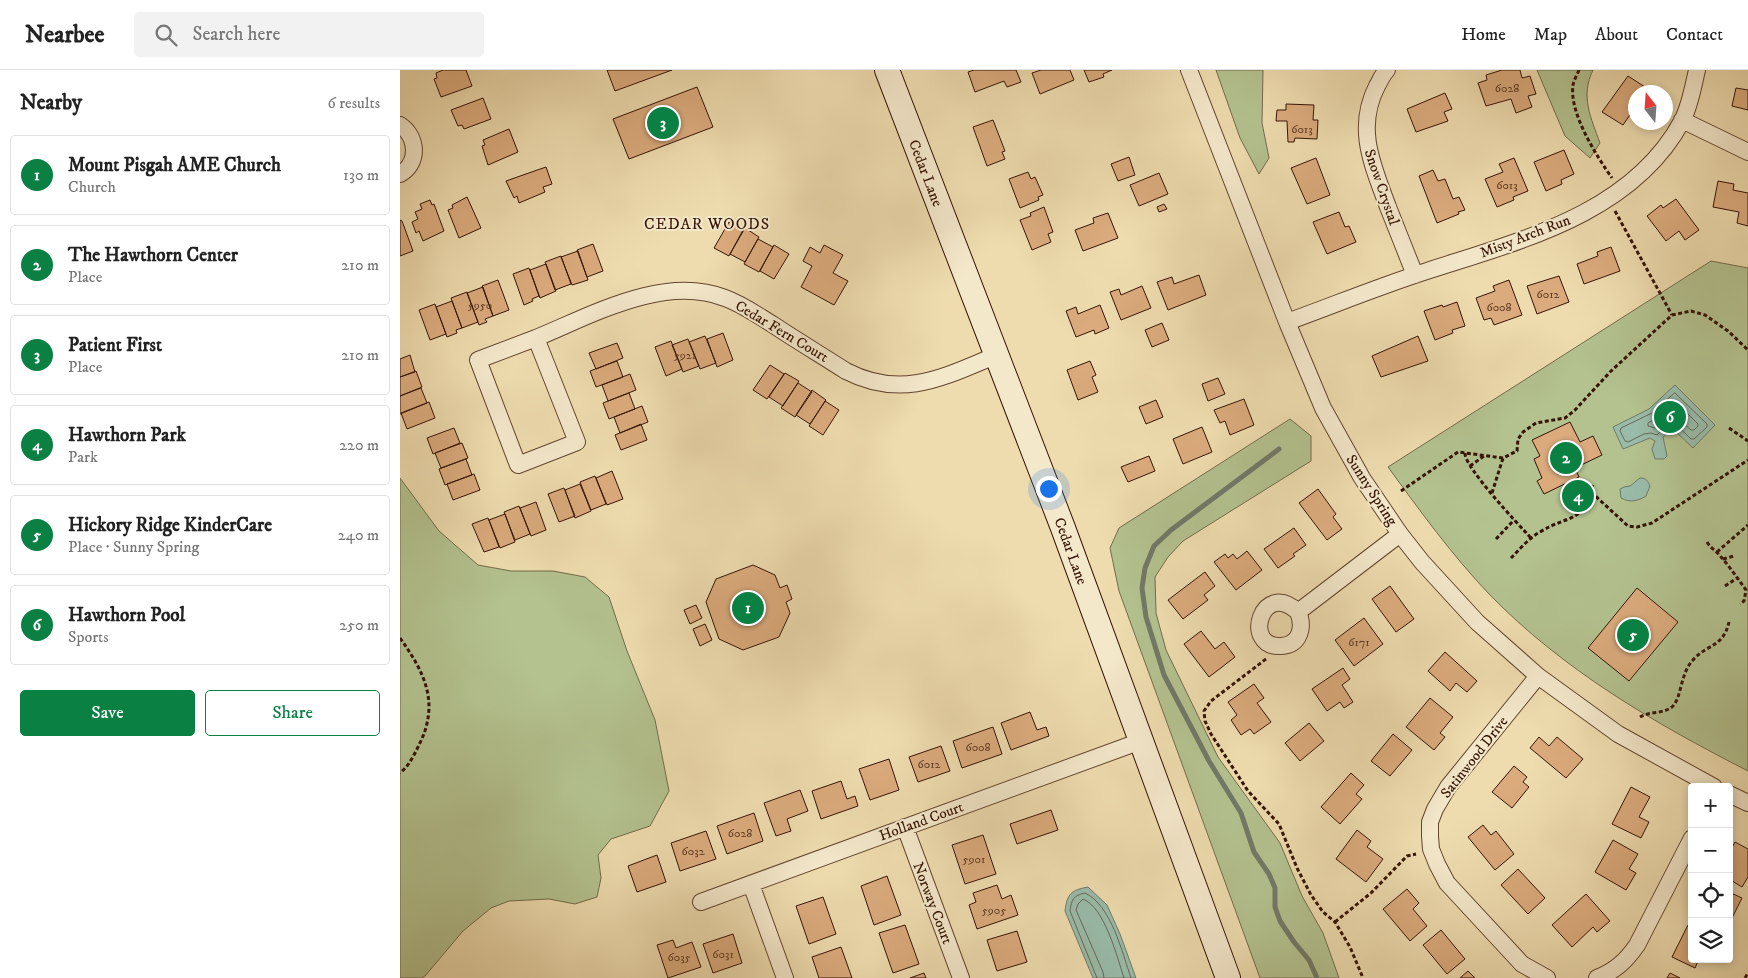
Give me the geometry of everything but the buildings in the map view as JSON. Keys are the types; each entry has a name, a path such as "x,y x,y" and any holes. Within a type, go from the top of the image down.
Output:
{"main road":[{"name":"Cedar Lane","path":"887,70 997,355 1228,978"}],"street":[{"name":"Sunny Spring","path":"1189,70 1287,322 1324,408 1362,478 1400,534 1422,562 1477,622 1538,676 1618,734 1707,783"},
{"name":"Snow Crystal","path":"1387,70 1372,95 1367,113 1366,132 1368,149 1374,171 1415,275"},
{"name":"Misty Arch Run","path":"1287,322 1526,237 1585,213 1614,195 1639,175 1660,154 1682,120 1692,92 1697,70"},
{"path":"1682,120 1748,152"},
{"path":"400,125 406,129 412,138 414,147 414,157 408,168 400,174"},
{"name":"Cedar Fern Court","path":"536,338 577,442 518,465 478,360 638,298 670,291 688,291 706,293 731,300 846,371 860,378 892,385 908,385 949,375 997,355"},
{"path":"1298,612 1400,534"},
{"path":"1284,603 1292,606 1298,612 1302,620 1300,634 1290,644 1274,646 1262,637 1259,629 1260,616 1269,606 1284,603"},
{"name":"Satinwood Drive","path":"1538,676 1448,788 1435,809 1430,822 1431,849 1447,883 1522,964 1547,978"},
{"name":"Holland Court","path":"701,902 1141,741"},
{"path":"1733,796 1748,804"},
{"name":"Norway Court","path":"905,827 961,978"},
{"path":"1597,978 1614,970 1627,959 1637,945 1688,846"},
{"path":"751,884 785,978"}],"path":[{"path":"1579,70 1573,84 1574,99 1580,121 1614,195 1616,212 1672,315"},
{"path":"1401,491 1458,452 1504,458 1517,451 1518,439 1522,432 1536,423 1565,418 1575,410 1616,366 1672,315 1691,311 1705,315 1728,331 1748,350"},
{"path":"1730,428 1748,441"},
{"path":"1465,453 1465,458 1470,466 1492,494 1532,538"},
{"path":"1470,466 1485,456"},
{"path":"1492,494 1504,458"},
{"path":"1591,492 1628,526 1640,527 1652,523 1748,460"},
{"path":"1511,558 1532,538 1554,525 1578,515 1590,500 1593,483"},
{"path":"1496,539 1514,520"},
{"path":"1717,552 1748,525"},
{"path":"1707,542 1747,590 1744,601 1740,604"},
{"path":"1723,559 1734,556"},
{"path":"1726,586 1736,578"},
{"path":"1640,718 1672,706 1676,701 1685,671 1694,659 1723,638 1729,622"},
{"path":"400,638 412,654 424,679 430,704 422,740 413,758 400,773"},
{"path":"1274,646 1265,659 1210,701 1204,711 1205,721 1211,734 1248,791 1279,824 1290,853 1311,895 1323,912 1334,922 1350,947 1363,978"},
{"path":"1334,922 1371,893 1407,856 1431,849"},
{"path":"1745,978 1748,973"}],"green space":[{"path":"1216,70 1263,70 1262,123 1269,158 1259,174 1240,138"},
{"path":"1537,70 1593,70 1587,89 1587,98 1590,116 1600,143 1590,158 1565,136"},
{"path":"1711,261 1748,268 1748,771 1644,714 1579,671 1547,647 1475,579 1388,467"},
{"path":"1290,419 1311,436 1311,461 1183,541 1168,557 1155,577 1156,613 1166,650 1218,757 1280,843 1302,896 1323,933 1339,978 1260,978 1119,591 1110,548 1119,528"},
{"path":"400,478 439,531 478,565 511,571 553,571 585,577 609,597 627,651 655,720 669,791 650,826 611,839 598,855 601,878 597,897 575,904 549,899 509,901 491,908 463,931 425,976 421,978 400,978"}],"water":[{"path":"1675,385 1715,425 1693,448 1676,432 1671,431 1663,437 1667,456 1664,459 1655,459 1652,449 1655,441 1650,438 1623,449 1613,427 1649,409"},
{"path":"1640,478 1646,480 1650,486 1646,496 1634,501 1621,498 1620,489 1630,486"},
{"path":"1088,887 1107,905 1136,978 1093,978 1065,911 1067,900 1071,894 1074,891"}],"waterway":[{"path":"1279,449 1171,530 1154,546 1145,568 1142,588 1146,617 1164,675 1209,761 1241,813 1254,852 1269,874 1275,888 1275,907 1280,921 1309,960 1317,978"}],"place":[{"name":"Patient First","path":"663,123"},
{"name":"Hawthorn Pool","path":"1670,417"},
{"name":"The Hawthorn Center","path":"1566,458"},
{"name":"Hawthorn Park","path":"1578,496"},
{"name":"Mount Pisgah AME Church","path":"748,608"},
{"name":"Hickory Ridge KinderCare","path":"1633,635"}],"district":[{"name":"CEDAR WOODS","path":"707,223"}]}
